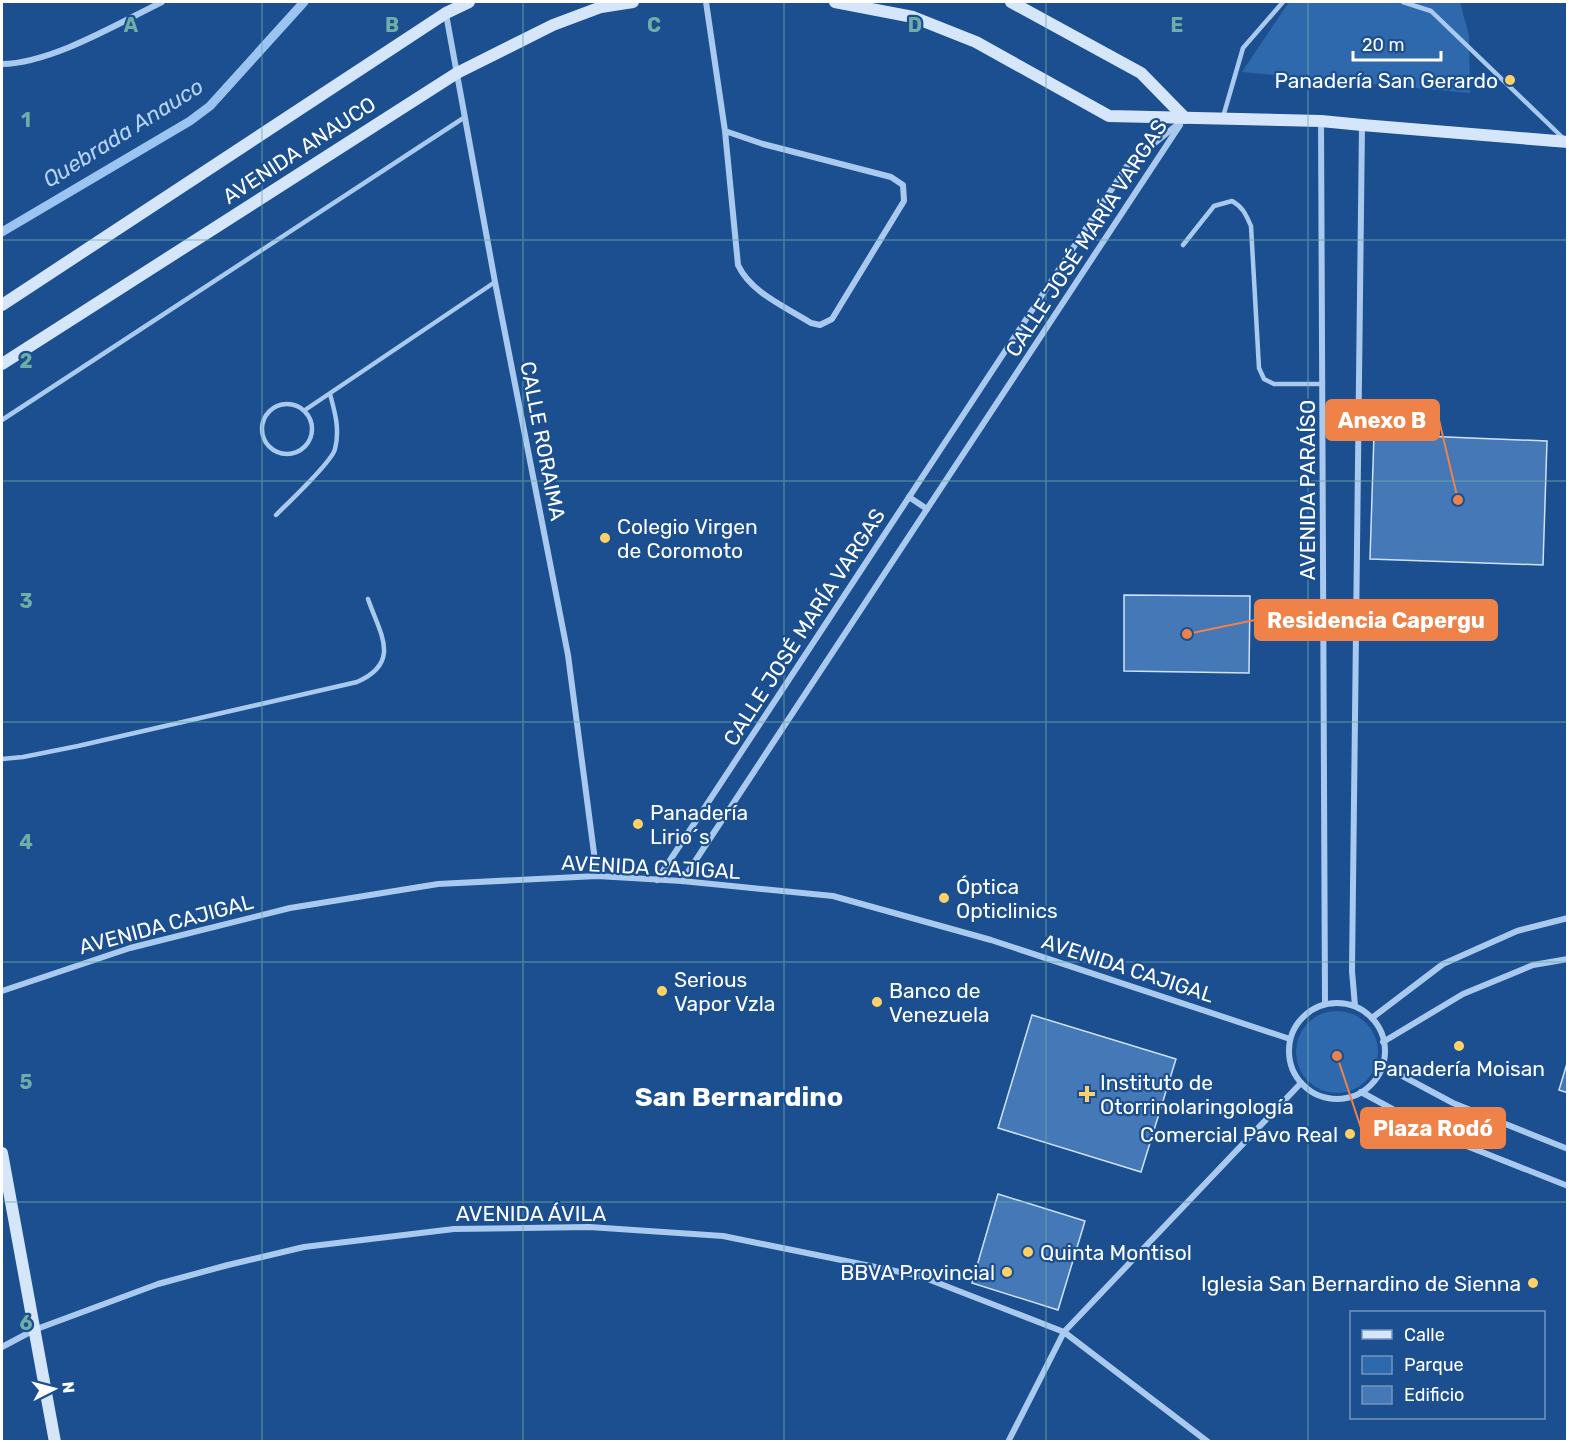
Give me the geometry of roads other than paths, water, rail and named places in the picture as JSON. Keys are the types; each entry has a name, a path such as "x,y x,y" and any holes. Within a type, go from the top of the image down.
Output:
{"main road":[{"name":"AVENIDA ANAUCO","path":"2,305 446,13 469,2"},
{"name":"AVENIDA ANAUCO","path":"2,364 457,73 553,25 600,8 633,2"},
{"path":"835,2 913,17 975,42 1109,116 1321,121 1567,142"},
{"path":"1011,2 1141,74 1185,118"},
{"path":"2,1153 55,1442"}],"street":[{"path":"2,64 38,59 162,2"},
{"path":"706,2 725,131 735,246 742,276 753,287 811,323 820,325 832,319 904,201 903,185 891,177 762,144 725,131"},
{"name":"CALLE RORAIMA","path":"446,13 567,655 597,876"},
{"name":"CALLE JOSÉ MARÍA VARGAS","path":"657,880 1127,166 1185,118"},
{"name":"CALLE JOSÉ MARÍA VARGAS","path":"682,881 1185,118"},
{"name":"AVENIDA PARAÍSO","path":"1321,121 1325,1004"},
{"path":"1354,1006 1352,971 1362,126"},
{"path":"909,497 927,509"},
{"name":"AVENIDA CAJIGAL","path":"2,991 130,948 290,908 438,884 597,876 682,881 833,896 991,940 1290,1038"},
{"path":"1372,1018 1443,964 1517,931 1568,918"},
{"path":"1383,1042 1463,994 1533,965 1568,958"},
{"path":"1325,1004 1354,1006 1372,1018 1381,1033 1384,1057 1378,1076 1361,1092 1347,1098 1333,1099 1312,1092 1301,1083 1289,1058 1288,1048 1295,1027 1313,1009 1325,1004"},
{"path":"1382,1065 1453,1102 1568,1149"},
{"path":"1008,1442 1064,1332 1301,1083"},
{"path":"1361,1092 1444,1137 1568,1186"},
{"name":"AVENIDA ÁVILA","path":"2,1347 34,1330 158,1284 304,1247 454,1229 589,1227 723,1236 920,1276 1064,1332 1208,1442"}],"lane":[{"path":"1222,119 1243,48 1282,2"},
{"path":"1403,2 1431,11 1567,142"},
{"path":"2,420 465,117"},
{"path":"1183,245 1214,206 1232,201 1239,204 1251,226 1259,368 1264,379 1274,384 1323,384"},
{"path":"305,410 495,282"},
{"path":"276,515 326,464 335,451 338,432 330,394"},
{"path":"280,403 294,404 305,410 312,422 312,436 305,447 293,454 280,454 268,447 262,435 262,422 268,410 280,403"},
{"path":"2,759 78,746 357,682 378,669 384,658 384,645 368,599"}],"waterway":[{"name":"Quebrada Anauco","path":"2,232 190,121 210,106 304,2"}],"place":[{"name":"Panadería San Gerardo","path":"1510,80"},
{"name":"Anexo B","path":"1458,500"},
{"name":"Colegio Virgen de Coromoto","path":"605,538"},
{"name":"Residencia Capergu","path":"1187,634"},
{"name":"Panadería Lirio´s","path":"638,824"},
{"name":"Óptica Opticlinics","path":"944,898"},
{"name":"Serious Vapor Vzla","path":"662,991"},
{"name":"Banco de Venezuela","path":"877,1002"},
{"name":"Panadería Moisan","path":"1459,1046"},
{"name":"Plaza Rodó","path":"1337,1056"},
{"name":"Instituto de Otorrinolaringología","path":"1087,1094"},
{"name":"Comercial Pavo Real","path":"1350,1134"},
{"name":"Quinta Montisol","path":"1028,1252"},
{"name":"BBVA Provincial","path":"1007,1272"},
{"name":"Iglesia San Bernardino de Sienna","path":"1533,1283"}],"district":[{"name":"San Bernardino","path":"739,1097"}]}
